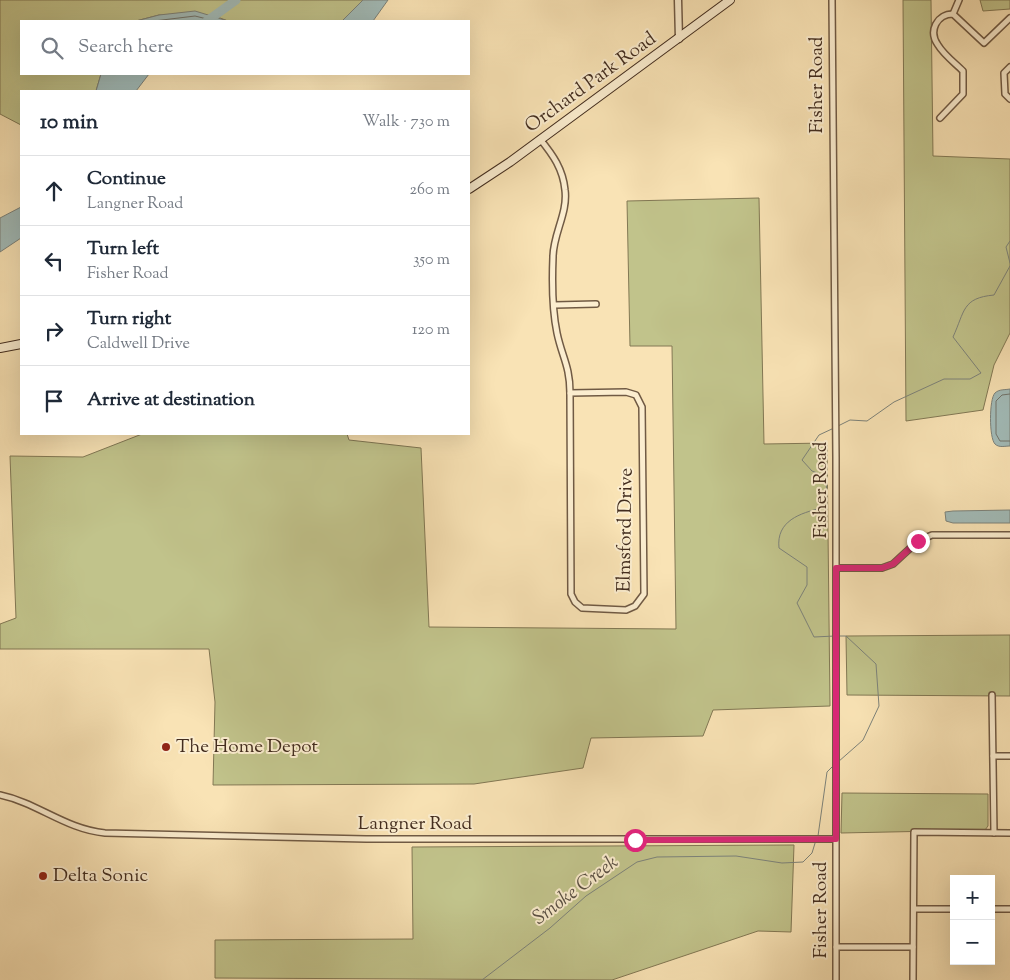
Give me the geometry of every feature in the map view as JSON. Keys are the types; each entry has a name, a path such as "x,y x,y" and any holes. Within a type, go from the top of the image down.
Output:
{"main road":[{"name":"Orchard Park Road","path":"470,188 679,40 730,0"},
{"path":"0,348 20,344"}],"street":[{"path":"678,0 679,40"},
{"name":"Fisher Road","path":"832,0 836,424 836,980"},
{"path":"953,14 959,0"},
{"path":"940,118 963,94 963,71 935,41 937,20 943,15 953,14 984,43 1010,18"},
{"path":"1010,67 1004,73 1005,94 1010,99"},
{"name":"Elmsford Drive","path":"540,140 559,164 565,190 564,206 554,244 555,305 557,335 569,369 572,598 578,606 586,610 631,609 642,599 644,589 641,402 636,395 626,392 570,392"},
{"path":"555,305 596,304"},
{"path":"836,568 882,568 893,564 918,541 932,535 1010,535"},
{"path":"992,695 994,832"},
{"path":"993,756 1010,756"},
{"name":"Langner Road","path":"0,795 23,802 64,823 105,833 375,839 836,839"},
{"path":"913,980 914,832 1010,833"},
{"path":"914,908 950,909"},
{"path":"995,909 1010,909"},
{"path":"836,946 914,947"}],"green space":[{"path":"0,0 363,0 343,20 225,20 220,18 159,15 140,20 20,20 20,75 101,75 96,90 20,90 20,124 0,114"},
{"path":"903,0 931,0 933,156 1010,159 1010,333 994,365 983,410 906,421"},
{"path":"980,0 1010,0 1010,9 983,11"},
{"path":"759,198 764,444 827,443 830,706 713,710 703,736 591,738 583,768 474,784 213,785 215,702 209,649 0,649 0,624 16,618 10,456 83,457 139,435 347,435 349,440 421,448 429,627 676,629 672,346 630,346 627,201"},
{"path":"1010,635 1010,696 847,695 846,636"},
{"path":"842,793 988,794 988,826 985,830 841,833"},
{"path":"794,845 791,932 758,931 612,980 215,978 215,940 413,939 412,847"}],"water":[{"path":"363,0 388,0 374,20 343,20"},
{"path":"195,11 225,20 140,20 159,15"},
{"path":"101,75 148,75 137,90 96,90"},
{"path":"20,208 20,239 0,252 0,218"},
{"path":"1010,389 1010,446 1000,446 995,444 992,434 993,397 1000,390"},
{"path":"1010,510 1010,523 953,523 946,521 945,512 953,511"}],"waterway":[{"path":"208,20 236,0"},
{"path":"1010,241 1006,247 1010,263"},
{"path":"838,426 850,420 867,421 894,402 944,379 970,379 981,373 953,337 966,307 976,299 994,295 1010,266"},
{"path":"834,428 819,435 802,460 812,471 825,476 827,491 822,508 798,516 785,525 781,531 779,548 807,567 807,585 797,603 814,637 835,636"},
{"name":"Smoke Creek","path":"838,762 863,740 879,706 876,664 846,636 839,636"},
{"name":"Smoke Creek","path":"818,836 827,772 833,766"},
{"name":"Smoke Creek","path":"482,980 550,928 586,896 637,862 657,857 736,856 782,863 803,862 812,853 816,840"}],"place":[{"name":"The Home Depot","path":"166,747"},
{"name":"Delta Sonic","path":"43,876"}],"route":[{"path":"635,840 836,839 836,568 882,568 893,564 918,541"}]}
